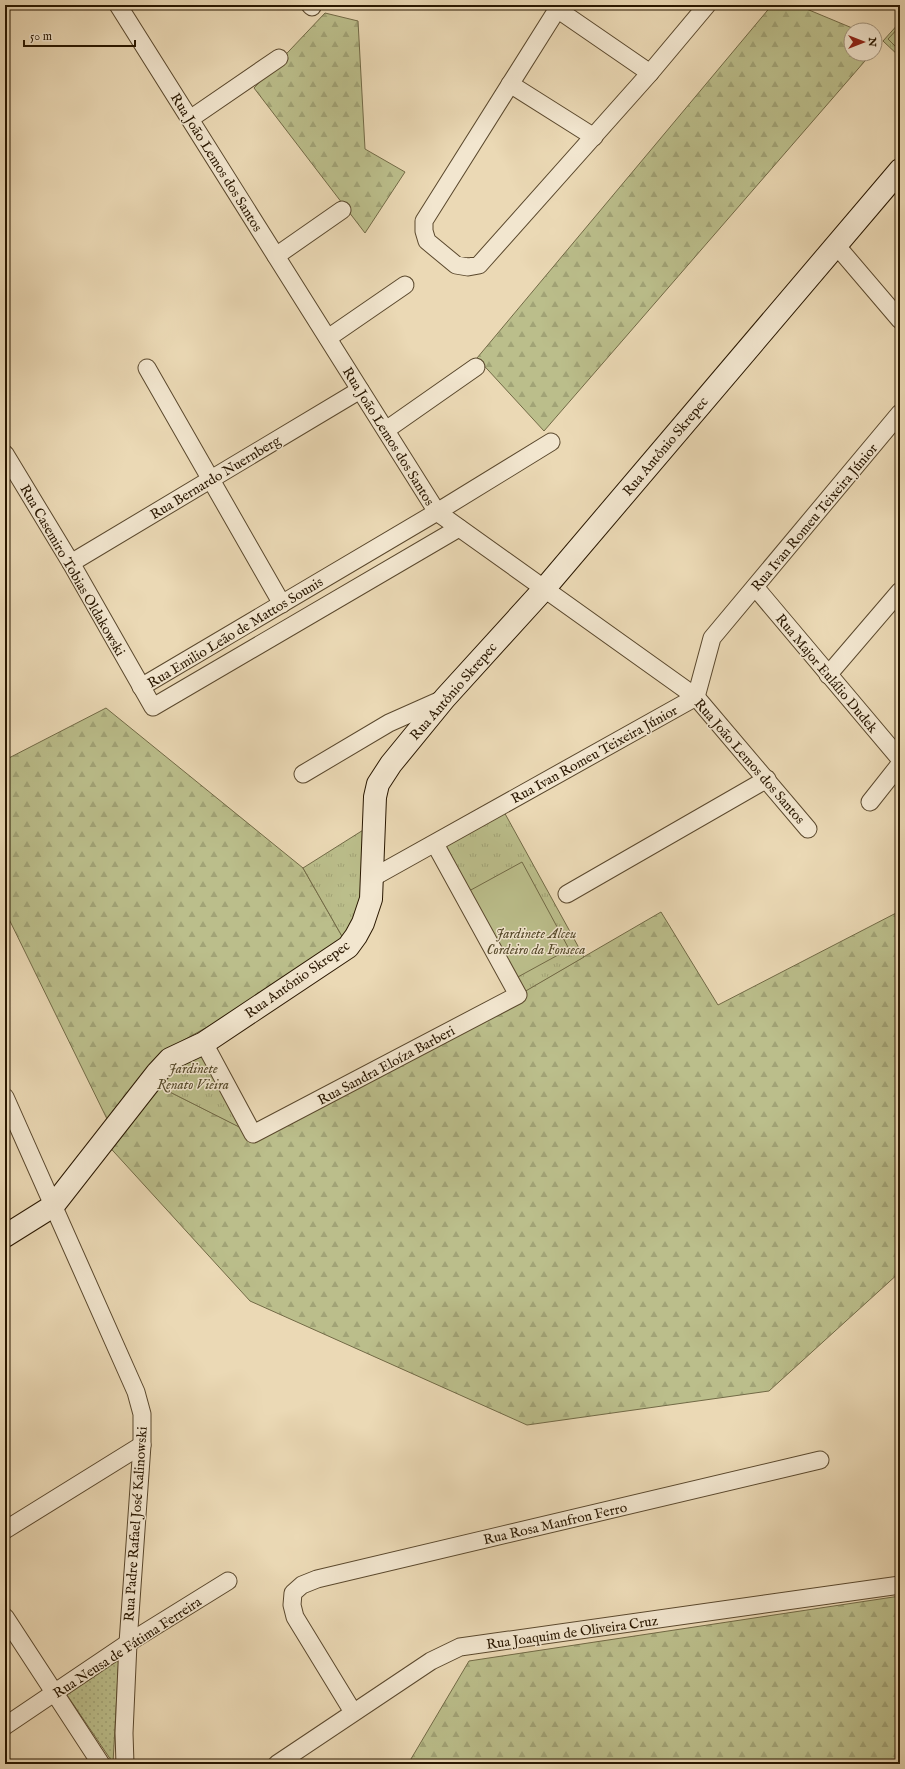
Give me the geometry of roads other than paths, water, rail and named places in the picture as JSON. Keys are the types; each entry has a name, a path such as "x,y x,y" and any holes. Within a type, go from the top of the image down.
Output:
{"street":[{"name":"Rua João Lemos dos Santos","path":"118,5 437,512 696,697 808,829"},
{"path":"650,73 558,7 424,221 424,231 427,241 456,265 468,267 479,266 650,73 707,5"},
{"path":"190,119 279,58"},
{"path":"510,84 594,137"},
{"name":"Rua Antônio Skrepec","path":"53,1206 157,1072 170,1059 204,1043 348,947 356,936 371,899 373,810 378,784 391,764 445,698 545,588 900,170"},
{"path":"276,256 342,210"},
{"path":"836,245 900,320"},
{"path":"328,338 405,285"},
{"path":"386,430 476,367"},
{"path":"148,368 282,604"},
{"name":"Rua Bernardo Nuernberg","path":"70,563 360,390"},
{"name":"Rua Ivan Romeu Teixeira Júnior","path":"372,878 696,697 712,638 900,413"},
{"name":"Rua Emilio Leão de Mattos Sounis","path":"459,528 153,708 141,687 437,512 551,442"},
{"name":"Rua Casemiro Tobias Oldakowski","path":"5,454 141,687"},
{"path":"342,568 355,589"},
{"name":"Rua Major Eulálio Dudek","path":"755,587 900,759"},
{"path":"828,675 900,591"},
{"path":"303,774 389,723 445,698"},
{"path":"870,802 897,775"},
{"path":"567,894 767,779"},
{"name":"Rua Sandra Eloíza Barberi","path":"204,1043 253,1134 518,995 435,844"},
{"name":"Rua Padre Rafael José Kalinowski","path":"5,1097 136,1392 142,1414 142,1445 128,1643 124,1733 125,1764"},
{"path":"5,1236 53,1206"},
{"path":"5,1530 142,1445"},
{"name":"Rua Rosa Manfron Ferro","path":"353,1712 295,1617 292,1605 293,1593 302,1585 317,1579 820,1460"},
{"name":"Rua Neusa de Fátima Ferreira","path":"5,1726 128,1643 228,1581"},
{"name":"Rua Joaquim de Oliveira Cruz","path":"277,1764 431,1661 460,1647 900,1585"},
{"path":"5,1617 101,1764"}],"park label":[{"name":"Jardinete Alceu Cordeiro da Fonseca","path":"536,942"},
{"name":"Jardinete Renato Vieira","path":"193,1076"}]}
